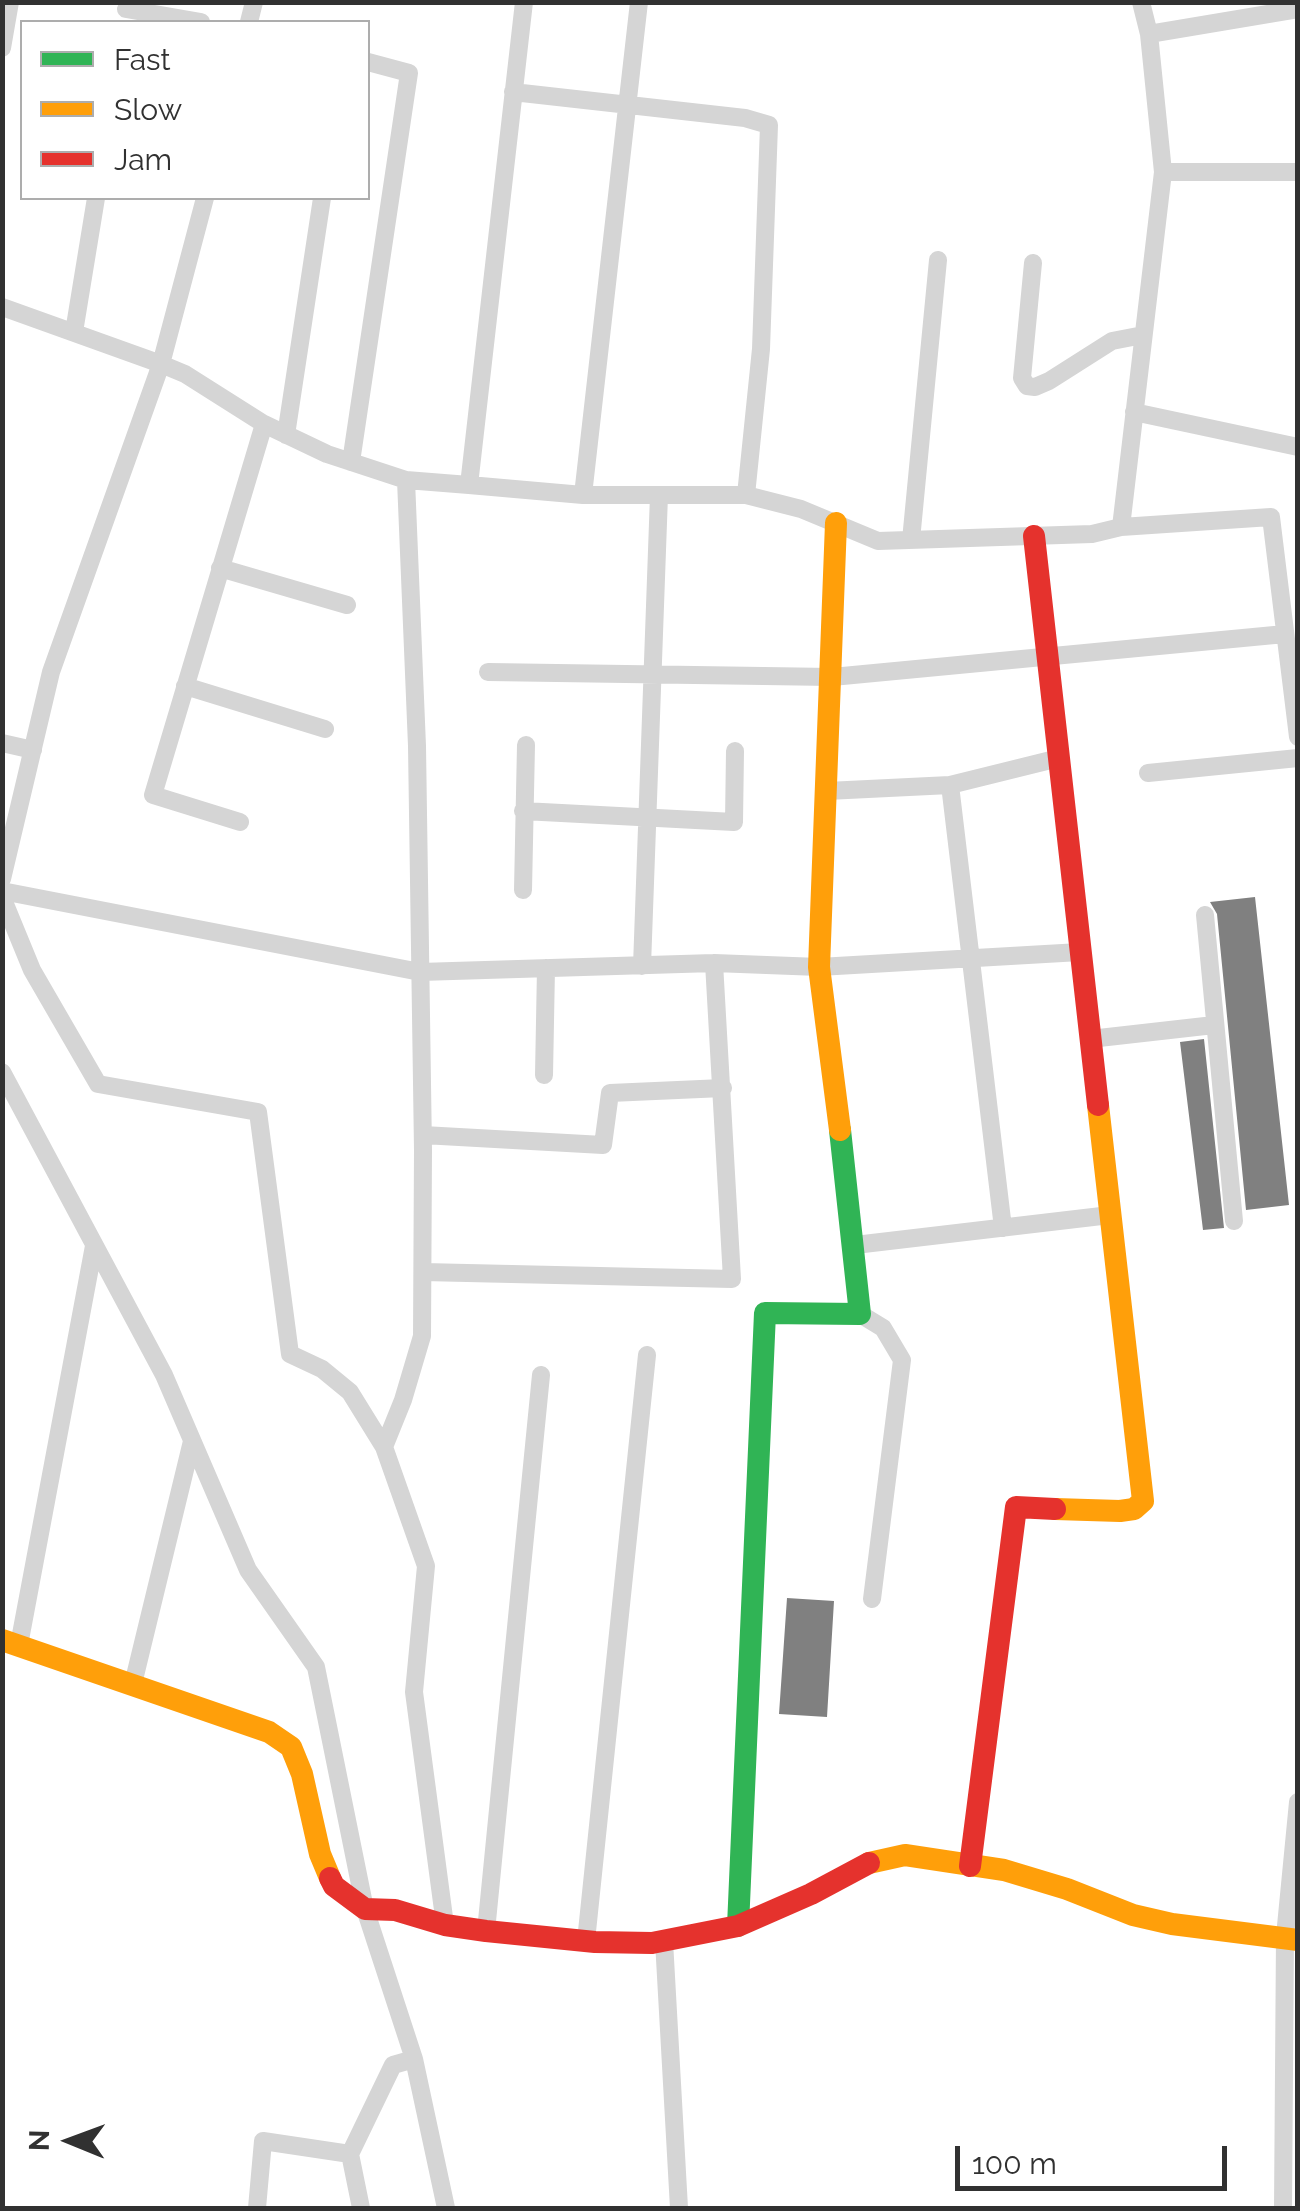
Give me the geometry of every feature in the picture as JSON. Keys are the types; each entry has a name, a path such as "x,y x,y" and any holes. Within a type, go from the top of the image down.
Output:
{"street":[{"path":"2,48 10,2"},
{"path":"469,485 524,2"},
{"path":"583,495 640,2"},
{"path":"1121,527 1162,172 1149,34 1141,2"},
{"path":"1149,34 1298,9"},
{"path":"125,11 187,20"},
{"path":"351,462 410,73 370,63"},
{"path":"513,92 745,118 769,125 762,349 746,495"},
{"path":"1162,172 1298,172"},
{"path":"74,332 96,200"},
{"path":"2,879 52,672 161,364 205,200"},
{"path":"286,435 322,200"},
{"path":"912,540 938,260"},
{"path":"1033,263 1022,378 1027,386 1049,381 1112,341 1143,335"},
{"path":"2,329 6,308 161,364 286,435 406,480 583,495 746,495 801,509 878,541 1092,534 1121,527 1272,517 1298,737"},
{"path":"1134,412 1298,447"},
{"path":"240,822 153,795 264,424"},
{"path":"384,1447 404,1400 422,1336 417,746 406,480"},
{"path":"642,966 659,495"},
{"path":"836,523 819,966 855,1245 860,1314"},
{"path":"970,1866 1016,1507 1120,1510 1134,1509 1143,1502 1034,536"},
{"path":"220,568 347,605"},
{"path":"488,672 832,677 1285,634"},
{"path":"185,686 325,729"},
{"path":"2,743 33,750"},
{"path":"523,890 526,745"},
{"path":"523,811 734,822 735,751"},
{"path":"827,791 950,785 1058,758"},
{"path":"1148,773 1298,758"},
{"path":"950,785 1003,1228"},
{"path":"2,894 420,972 714,963 819,966 1080,952"},
{"path":"2,894 32,970 98,1084 258,1112 290,1354 322,1369 350,1392 384,1447 426,1566 414,1692 446,1925"},
{"path":"1205,915 1234,1221"},
{"path":"423,1272 732,1279 714,963"},
{"path":"544,1075 546,968"},
{"path":"1090,1040 1214,1024"},
{"path":"2,1072 164,1376 248,1570 316,1667 365,1909 414,2058 446,2208"},
{"path":"423,1134 603,1145 610,1094 724,1088"},
{"path":"855,1245 1110,1215"},
{"path":"94,1246 11,1643 269,1732 291,1748 302,1774 320,1854 334,1886 365,1909 395,1910 446,1925 486,1931 586,1941 664,1941 738,1926 873,1861 905,1855 1004,1870 1133,1915 1172,1924 1292,1938"},
{"path":"738,1926 765,1313 860,1314 884,1328 902,1360 872,1599"},
{"path":"586,1941 648,1355"},
{"path":"486,1931 540,1375"},
{"path":"133,1684 192,1441"},
{"path":"1283,2208 1298,1802"},
{"path":"664,1941 679,2208"},
{"path":"361,2208 350,2154 393,2065 414,2058"},
{"path":"256,2208 262,2141 350,2154"}],"building":[{"path":"1255,897 1289,1205 1246,1210 1217,914 1210,902"},
{"path":"1204,1039 1224,1228 1203,1230 1180,1042"},
{"path":"787,1598 834,1601 827,1717 779,1714"}],"traffic: fast":[{"path":"738,1926 765,1313 860,1314 840,1130"}],"traffic: slow":[{"path":"836,523 819,967 840,1130"},
{"path":"1055,1509 1120,1511 1134,1509 1143,1501 1098,1105"},
{"path":"2,1640 269,1732 291,1747 330,1878"},
{"path":"869,1863 905,1855 1004,1870 1133,1915 1172,1924 1298,1940"}],"traffic: jam":[{"path":"1034,536 1098,1105"},
{"path":"970,1866 1016,1507 1055,1509"},
{"path":"330,1878 334,1886 365,1909 395,1910 445,1925 486,1931 595,1942 652,1943 738,1926 869,1863"}]}
